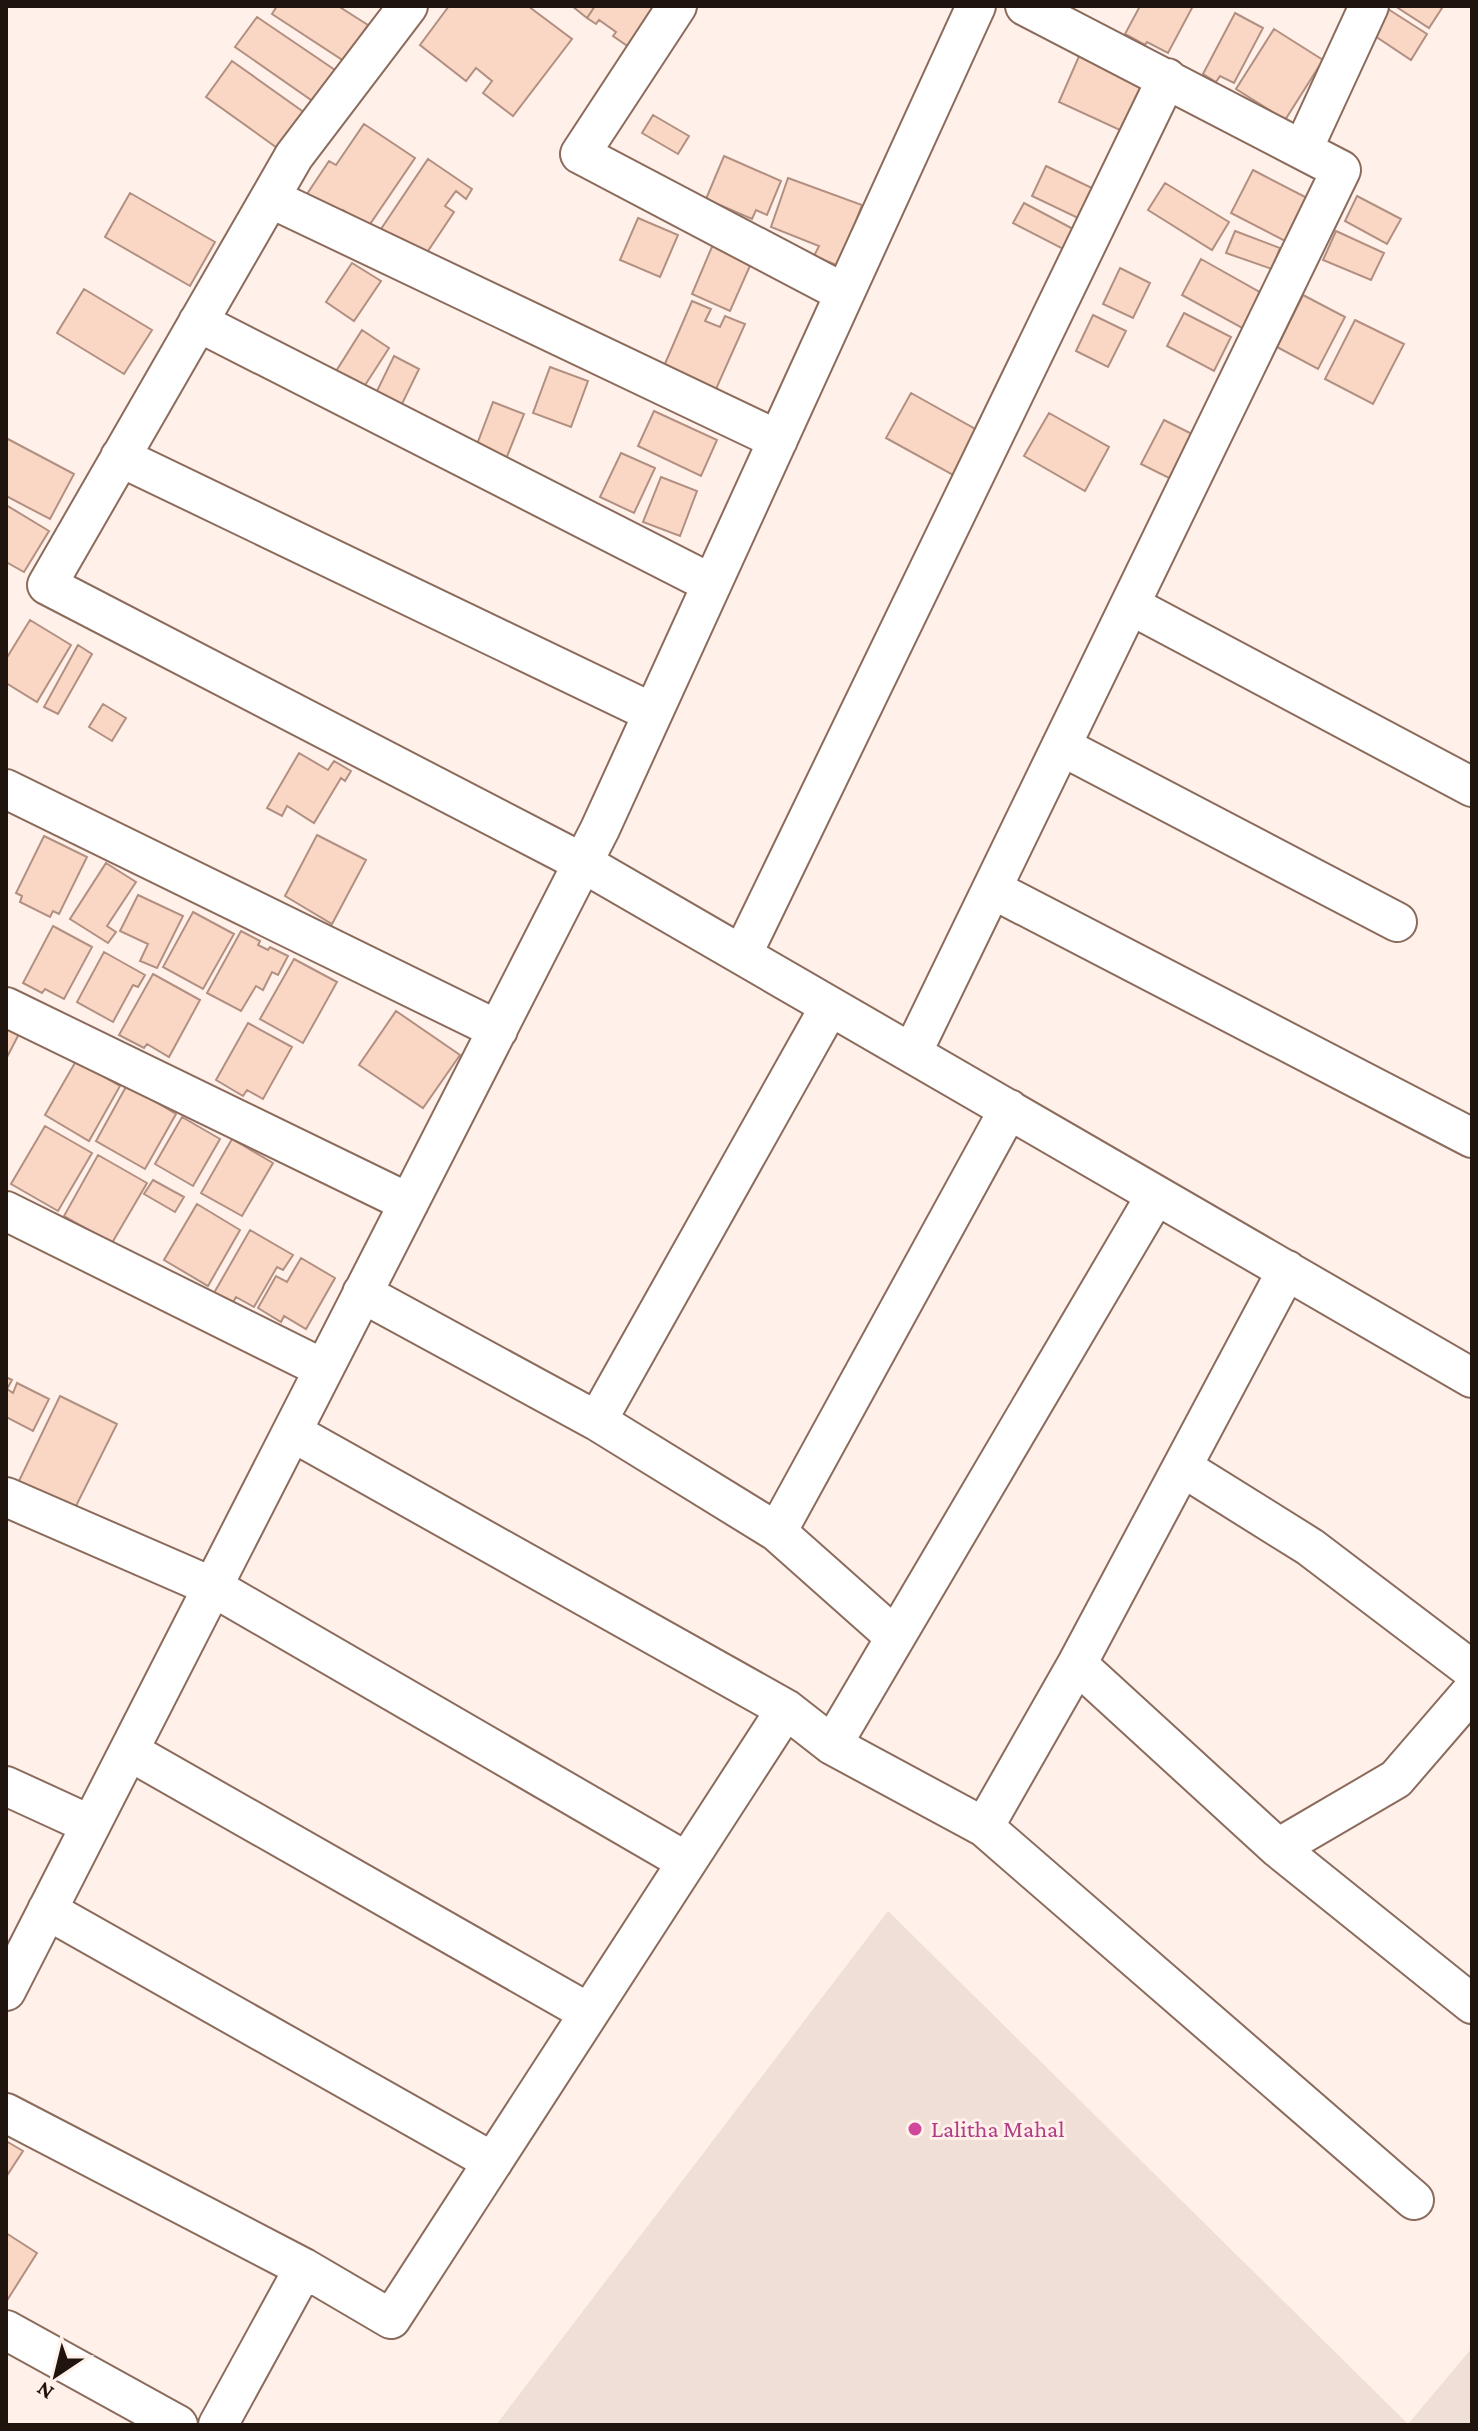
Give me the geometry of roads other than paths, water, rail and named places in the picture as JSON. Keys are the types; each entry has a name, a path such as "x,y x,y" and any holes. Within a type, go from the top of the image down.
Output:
{"street":[{"path":"408,6 294,156 47,585 583,863 1472,1378"},
{"path":"677,6 580,154 844,293"},
{"path":"6,1991 583,863 976,6"},
{"path":"912,1053 1341,170 1025,6"},
{"path":"1303,149 1369,6"},
{"path":"742,955 1167,78"},
{"path":"270,198 778,440"},
{"path":"198,322 712,584"},
{"path":"120,457 653,713"},
{"path":"1130,605 1472,787"},
{"path":"1061,746 1397,922"},
{"path":"6,789 498,1030"},
{"path":"992,889 1472,1138"},
{"path":"597,1421 830,1006"},
{"path":"6,1007 409,1203"},
{"path":"777,1532 1009,1109"},
{"path":"832,1745 1156,1195"},
{"path":"6,1211 324,1369"},
{"path":"984,1827 1077,1664 1287,1270"},
{"path":"362,1293 597,1421 777,1532 894,1636"},
{"path":"292,1432 786,1709 832,1745 984,1827 1414,2200"},
{"path":"1182,1467 1310,1547 1472,1670"},
{"path":"6,1497 213,1587 687,1862"},
{"path":"1077,1664 1278,1848 1472,2004"},
{"path":"1278,1848 1396,1779 1472,1691"},
{"path":"6,2113 304,2268 391,2319 786,1709"},
{"path":"129,1751 589,2013"},
{"path":"6,1786 91,1825"},
{"path":"47,1910 493,2162"},
{"path":"218,2425 304,2268"},
{"path":"6,2330 178,2425"}],"place":[{"name":"Lalitha Mahal","path":"915,2129"}]}
